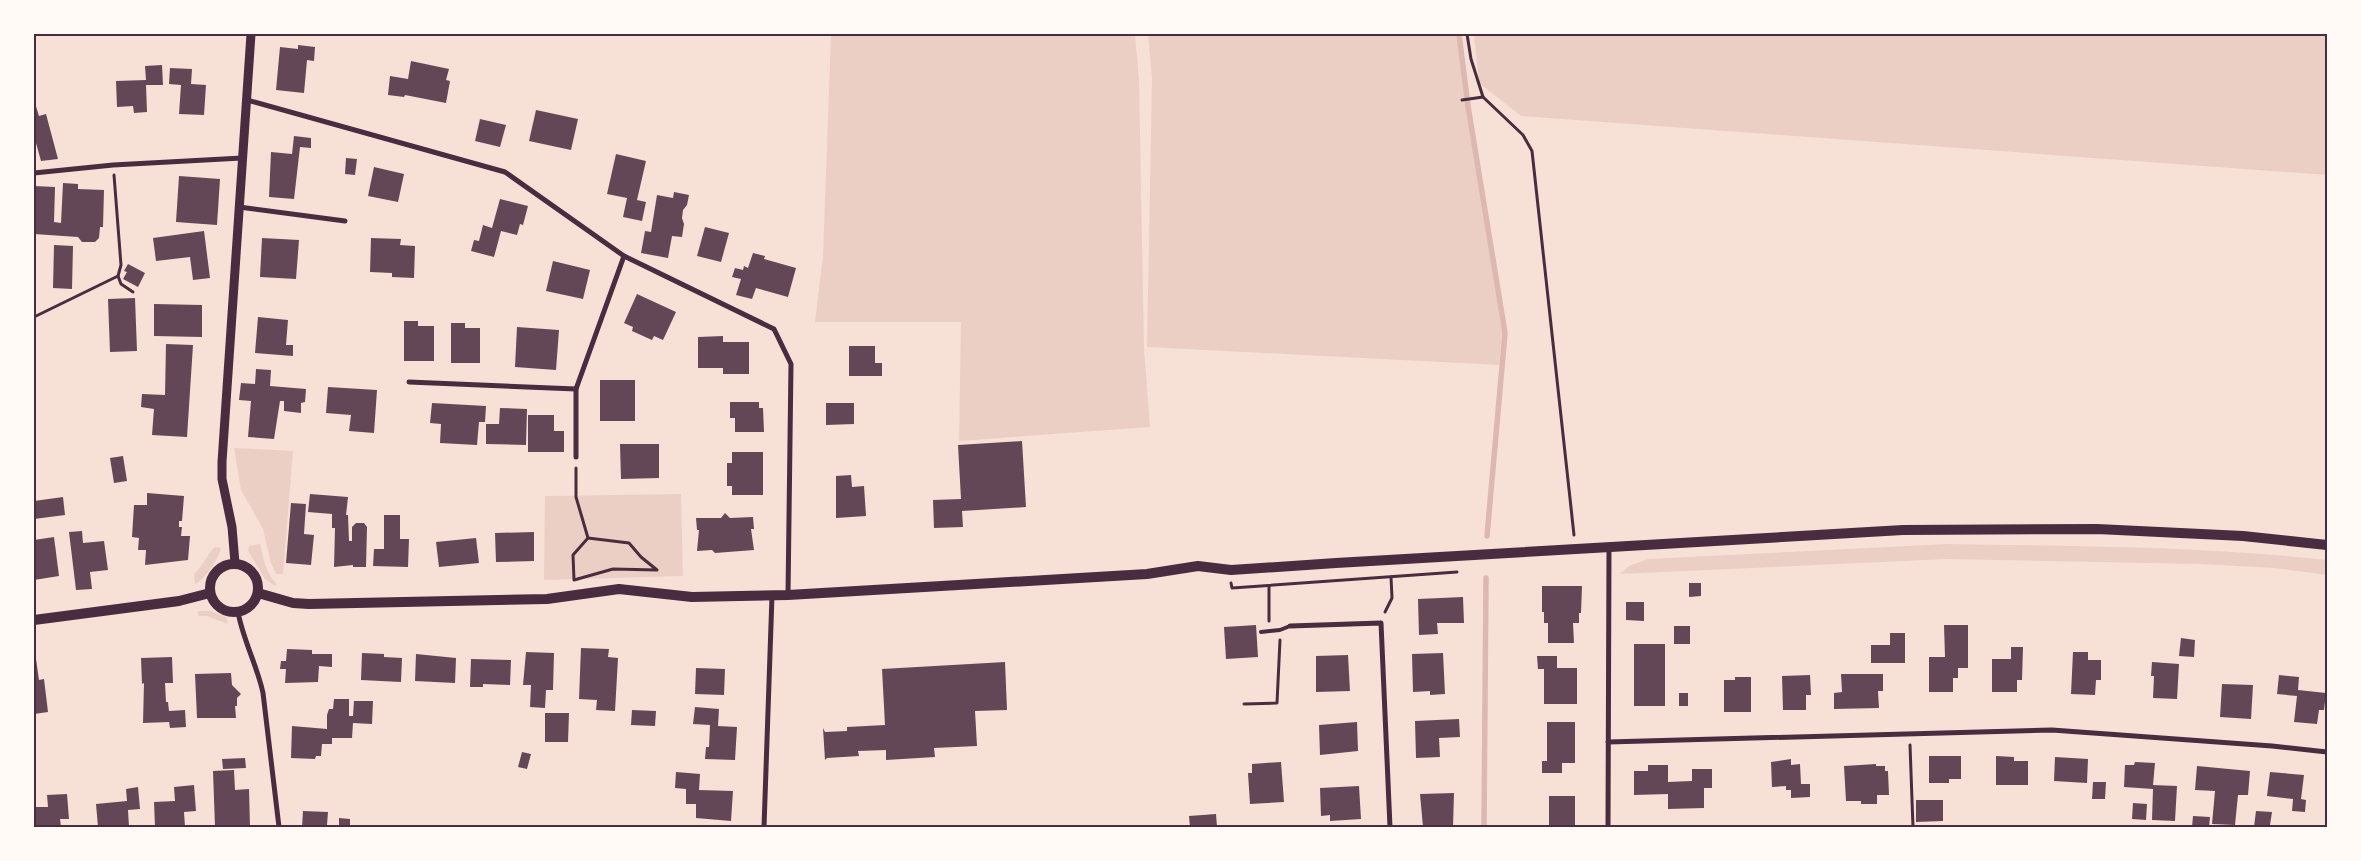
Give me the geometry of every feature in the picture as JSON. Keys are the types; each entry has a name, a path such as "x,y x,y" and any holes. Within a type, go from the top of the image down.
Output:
{"main road":[{"path":"258,593 293,603 309,604 547,600 619,589 692,597 788,595 1147,574 1198,566 1231,570 1902,530 2097,529 2243,536 2327,545"},
{"path":"228,564 242,565 253,573 258,586 258,593 251,606 238,612 220,608 214,602 210,593 211,579 215,572 228,564"},
{"path":"34,620 179,601 210,593"}],"street":[{"path":"235,563 232,527 222,479 222,462 251,34"},
{"path":"247,100 505,172 624,256 774,329 791,364 788,595"},
{"path":"34,173 113,165 242,158"},
{"path":"239,207 345,222"},
{"path":"576,457 576,389 624,256"},
{"path":"409,382 576,389"},
{"path":"1608,827 1609,547"},
{"path":"764,827 772,595"},
{"path":"238,612 263,693 278,827"},
{"path":"1290,626 1381,622 1390,827"},
{"path":"1608,742 2052,730 2262,745 2327,752"}],"lane":[{"path":"1261,632 1280,630 1290,626"}],"path":[{"path":"1468,34 1471,59 1483,96 1523,135 1532,151 1576,548"},
{"path":"1462,100 1483,96"},
{"path":"113,165 121,266 118,276 121,284 133,292"},
{"path":"34,317 118,276"},
{"path":"576,457 576,497 588,538"},
{"path":"588,538 629,543 641,557 657,570 613,569 574,580 573,554 588,538"},
{"path":"1231,570 1232,588 1461,572"},
{"path":"1381,622 1392,598 1391,577"},
{"path":"1270,586 1268,609 1270,631"},
{"path":"1244,704 1277,703 1280,630"},
{"path":"1910,734 1913,827"}],"shaded area":[{"path":"831,34 1135,34 1139,79 1144,348 1150,427 959,441 961,322 815,322 823,256"},
{"path":"1148,34 1457,34 1502,333 1499,365 1147,347 1152,78"},
{"path":"1474,34 2327,34 2327,175 1521,116 1479,83"},
{"path":"234,448 293,451 283,574 276,574 271,563 263,529 241,490"},
{"path":"681,494 683,576 544,580 545,496"},
{"path":"260,544 267,570 277,584 275,586 265,579 248,551 249,546"},
{"path":"1947,544 2185,549 2280,555 2327,560 2327,575 2275,568 2200,564 1947,559 1620,574 1629,566 1648,559"},
{"path":"215,547 221,548 218,557 207,573 195,584 194,574"},
{"path":"198,611 211,611 226,617 228,624 207,616 198,616"}],"building":[{"path":"298,45 315,47 314,61 307,60 304,93 276,90 280,47 298,49"},
{"path":"411,61 449,69 446,80 450,81 446,103 405,95 404,97 388,95 390,76 408,79"},
{"path":"162,65 163,85 146,85 147,112 134,113 133,106 117,107 116,81 146,80 145,66"},
{"path":"170,68 192,69 191,84 206,85 204,115 179,114 181,85 169,84"},
{"path":"34,100 39,116 46,114 58,159 41,161 36,143 34,144"},
{"path":"536,110 578,119 571,150 529,141"},
{"path":"480,119 506,125 500,147 475,141"},
{"path":"294,136 311,138 311,148 300,147 294,199 269,197 271,152 292,154"},
{"path":"616,154 646,161 637,200 646,202 642,221 623,217 627,198 607,194"},
{"path":"346,158 357,159 355,175 345,174"},
{"path":"374,167 404,174 398,202 368,196"},
{"path":"179,176 220,179 217,225 176,222"},
{"path":"63,183 78,184 78,189 104,190 103,227 100,227 99,238 95,242 82,242 78,237 34,234 34,186 55,187 54,222 61,223"},
{"path":"674,192 689,195 687,205 683,210 682,218 684,224 682,237 672,236 668,258 641,253 645,231 651,232 657,195 673,198"},
{"path":"500,199 528,206 523,225 520,224 517,235 501,231 494,257 471,251 474,240 479,241 483,225 492,228"},
{"path":"705,227 729,233 721,262 697,256"},
{"path":"204,231 210,278 193,280 190,257 156,261 153,238"},
{"path":"262,238 299,240 296,279 260,277"},
{"path":"371,238 401,239 400,245 415,246 414,278 392,277 392,273 370,272"},
{"path":"54,245 73,246 72,289 53,288"},
{"path":"753,253 765,256 764,259 796,268 788,297 756,288 752,299 736,295 741,279 732,277 735,268 743,270 744,266 748,268"},
{"path":"553,261 590,270 583,299 546,291"},
{"path":"128,264 145,273 138,287 123,279 127,272 124,271"},
{"path":"637,294 676,312 663,340 654,336 652,340 632,331 633,327 624,323"},
{"path":"135,298 137,351 110,352 108,299"},
{"path":"154,304 202,305 202,337 154,336"},
{"path":"258,317 288,320 286,345 293,345 293,356 255,353"},
{"path":"404,321 418,321 418,326 434,326 434,361 404,361"},
{"path":"451,323 465,323 465,328 480,328 480,363 451,363"},
{"path":"517,327 559,330 556,370 515,367"},
{"path":"723,336 723,342 749,342 749,374 723,374 723,368 698,368 698,337"},
{"path":"166,344 193,345 187,437 152,435 154,409 141,407 142,394 165,395"},
{"path":"849,346 875,346 875,363 882,363 882,376 849,376"},
{"path":"256,369 271,370 270,386 306,389 305,402 301,403 301,413 284,411 284,401 280,401 274,439 248,437 251,401 239,400 241,383 255,384"},
{"path":"600,380 635,380 635,421 600,421"},
{"path":"328,387 377,390 374,433 349,431 351,415 326,413"},
{"path":"730,402 759,402 759,408 763,408 764,432 735,432 735,418 730,418"},
{"path":"432,403 486,406 485,422 479,422 477,445 440,443 441,424 430,423"},
{"path":"826,403 854,403 854,424 826,425"},
{"path":"500,408 527,409 526,445 486,444 486,424 499,424"},
{"path":"528,415 554,415 554,431 564,431 564,452 528,452"},
{"path":"1022,441 1026,507 962,511 963,527 934,528 933,500 961,499 958,445"},
{"path":"620,444 659,444 659,478 621,479"},
{"path":"732,452 763,452 763,495 732,495 732,486 727,486 727,463 732,463"},
{"path":"123,456 127,481 114,483 110,458"},
{"path":"851,475 852,487 864,486 866,516 836,518 836,476"},
{"path":"147,493 184,496 182,521 179,521 179,527 182,527 181,536 190,536 188,560 145,565 146,550 138,550 139,538 132,537 134,505 147,505"},
{"path":"310,494 348,497 346,515 348,515 349,541 352,541 352,527 356,523 364,523 367,527 366,567 353,567 353,565 334,567 335,528 332,528 332,514 308,512"},
{"path":"63,497 65,515 34,519 34,501"},
{"path":"291,503 306,504 304,534 314,535 311,565 286,563"},
{"path":"725,513 730,518 753,517 754,529 751,529 754,550 715,553 712,550 697,551 699,530 697,530 696,518 721,518"},
{"path":"384,515 400,515 400,539 409,539 408,567 373,566 374,549 384,549"},
{"path":"82,531 83,543 104,541 108,570 90,572 92,589 76,590 69,532"},
{"path":"534,532 534,561 496,562 495,533"},
{"path":"54,537 59,576 34,580 34,540"},
{"path":"476,538 479,563 439,567 436,542"},
{"path":"1689,583 1701,583 1701,596 1689,597"},
{"path":"1542,586 1582,586 1579,623 1573,623 1574,643 1548,643 1548,623 1544,623 1544,612 1542,612"},
{"path":"1463,597 1464,623 1437,623 1438,634 1419,635 1418,599"},
{"path":"1626,602 1644,602 1644,621 1626,620"},
{"path":"1256,625 1258,657 1226,659 1224,627"},
{"path":"1944,625 1968,625 1968,668 1958,668 1958,678 1953,678 1953,692 1929,692 1929,657 1945,657"},
{"path":"1674,626 1690,626 1690,644 1674,644"},
{"path":"1890,633 1905,633 1905,663 1871,663 1871,645 1890,645"},
{"path":"2181,638 2195,640 2194,657 2179,656"},
{"path":"1634,644 1665,644 1665,706 1634,706"},
{"path":"2011,647 2023,647 2022,680 2017,680 2017,692 1992,692 1992,659 2011,659"},
{"path":"581,648 609,649 608,657 618,658 615,711 596,710 597,700 579,699"},
{"path":"287,649 312,650 312,654 332,654 332,667 319,666 318,682 285,683 286,669 280,669 281,661 286,661"},
{"path":"526,652 554,653 553,690 546,690 545,708 530,707 531,685 523,685"},
{"path":"2073,652 2088,652 2088,660 2101,660 2101,680 2096,680 2095,695 2071,694"},
{"path":"362,653 384,654 384,657 402,658 401,682 361,680"},
{"path":"1443,653 1445,694 1430,695 1430,691 1413,692 1412,654"},
{"path":"416,654 456,658 455,683 415,681"},
{"path":"1348,655 1350,691 1316,692 1316,656"},
{"path":"1537,656 1557,656 1557,668 1577,668 1577,704 1544,704 1544,669 1538,669"},
{"path":"172,657 173,683 165,683 166,702 168,702 169,711 185,710 186,727 170,728 169,722 143,723 144,683 142,684 141,658"},
{"path":"34,659 36,659 39,680 44,679 48,712 34,714"},
{"path":"471,659 511,660 510,685 483,684 483,687 470,687"},
{"path":"1005,662 1007,710 975,711 977,746 934,748 935,757 886,760 886,750 858,751 859,756 827,758 825,760 823,728 825,732 847,731 847,727 885,725 882,669"},
{"path":"2152,662 2179,664 2177,699 2153,698 2154,676 2151,676"},
{"path":"696,668 725,669 724,695 695,694"},
{"path":"231,673 232,685 241,694 237,698 237,706 235,706 236,718 197,718 195,674"},
{"path":"1841,674 1883,674 1883,691 1878,691 1879,708 1834,709 1834,693 1842,692"},
{"path":"1810,675 1811,695 1806,695 1806,710 1783,710 1782,676"},
{"path":"2279,675 2299,677 2298,690 2326,693 2324,710 2319,710 2317,724 2294,722 2297,696 2277,694"},
{"path":"1735,677 1751,677 1751,712 1724,712 1724,680 1735,680"},
{"path":"2222,684 2253,685 2251,719 2220,717"},
{"path":"1679,693 1688,693 1688,706 1679,706"},
{"path":"334,699 349,699 349,716 353,716 354,701 373,701 372,724 353,723 352,738 332,738 332,744 322,744 321,756 316,756 315,759 291,758 292,726 327,729 327,715 329,709 333,709"},
{"path":"695,707 719,709 718,726 737,727 735,760 705,759 706,747 709,747 710,725 693,724"},
{"path":"632,710 656,711 655,726 631,725"},
{"path":"545,713 569,713 568,742 545,742"},
{"path":"1459,719 1460,737 1439,738 1440,757 1416,758 1415,721"},
{"path":"1357,722 1358,751 1320,755 1319,725"},
{"path":"1547,722 1575,722 1575,763 1562,763 1562,773 1542,773 1542,761 1547,761"},
{"path":"522,752 531,754 527,769 518,767"},
{"path":"1929,756 1961,756 1961,779 1949,779 1949,783 1929,783"},
{"path":"1996,756 2014,757 2014,761 2028,761 2028,785 1996,785"},
{"path":"2055,757 2088,759 2087,783 2054,781"},
{"path":"245,758 246,768 223,769 222,759"},
{"path":"1791,759 1791,765 1800,764 1801,784 1810,784 1810,797 1791,798 1791,790 1786,790 1786,786 1772,787 1771,762"},
{"path":"1281,762 1284,802 1250,804 1248,773 1252,773 1252,764"},
{"path":"2135,762 2155,763 2153,785 2177,786 2175,821 2152,820 2153,789 2124,787 2125,765 2134,765"},
{"path":"1876,764 1876,766 1885,766 1885,771 1888,771 1889,795 1877,795 1877,804 1861,804 1861,801 1846,801 1844,766"},
{"path":"1648,765 1668,765 1668,782 1692,781 1692,769 1712,769 1712,788 1704,788 1704,808 1668,809 1668,794 1634,795 1634,771 1648,771"},
{"path":"2197,766 2250,771 2248,795 2238,795 2235,825 2212,824 2215,791 2195,790"},
{"path":"234,770 235,790 249,789 250,827 215,827 213,771"},
{"path":"676,772 700,774 699,790 733,791 731,821 696,818 696,804 686,804 686,789 675,788"},
{"path":"2270,772 2304,775 2301,799 2306,800 2305,812 2292,811 2293,799 2267,796"},
{"path":"2093,782 2106,782 2105,799 2092,799"},
{"path":"194,785 196,811 184,812 185,827 155,827 154,802 175,801 174,787"},
{"path":"1359,786 1361,819 1330,821 1330,815 1321,816 1320,788"},
{"path":"138,787 140,809 128,810 129,827 98,827 96,804 127,801 126,789"},
{"path":"1454,793 1453,827 1423,827 1420,794"},
{"path":"67,794 69,819 60,819 61,827 34,827 34,807 48,807 47,795"},
{"path":"1549,796 1575,796 1575,827 1549,827"},
{"path":"1916,800 1943,800 1943,821 1916,822"},
{"path":"2133,803 2147,804 2146,820 2132,819"},
{"path":"303,811 328,812 327,825 336,827 302,827"},
{"path":"2256,811 2272,812 2270,825 2279,827 2254,827"},
{"path":"1216,814 1217,827 1190,827 1189,816"},
{"path":"2193,816 2210,817 2209,827 2192,827"},
{"path":"339,818 350,819 350,827 339,827"}],"waterway":[{"path":"1459,34 1468,106 1505,333 1487,536"},
{"path":"1484,827 1486,578"}]}
